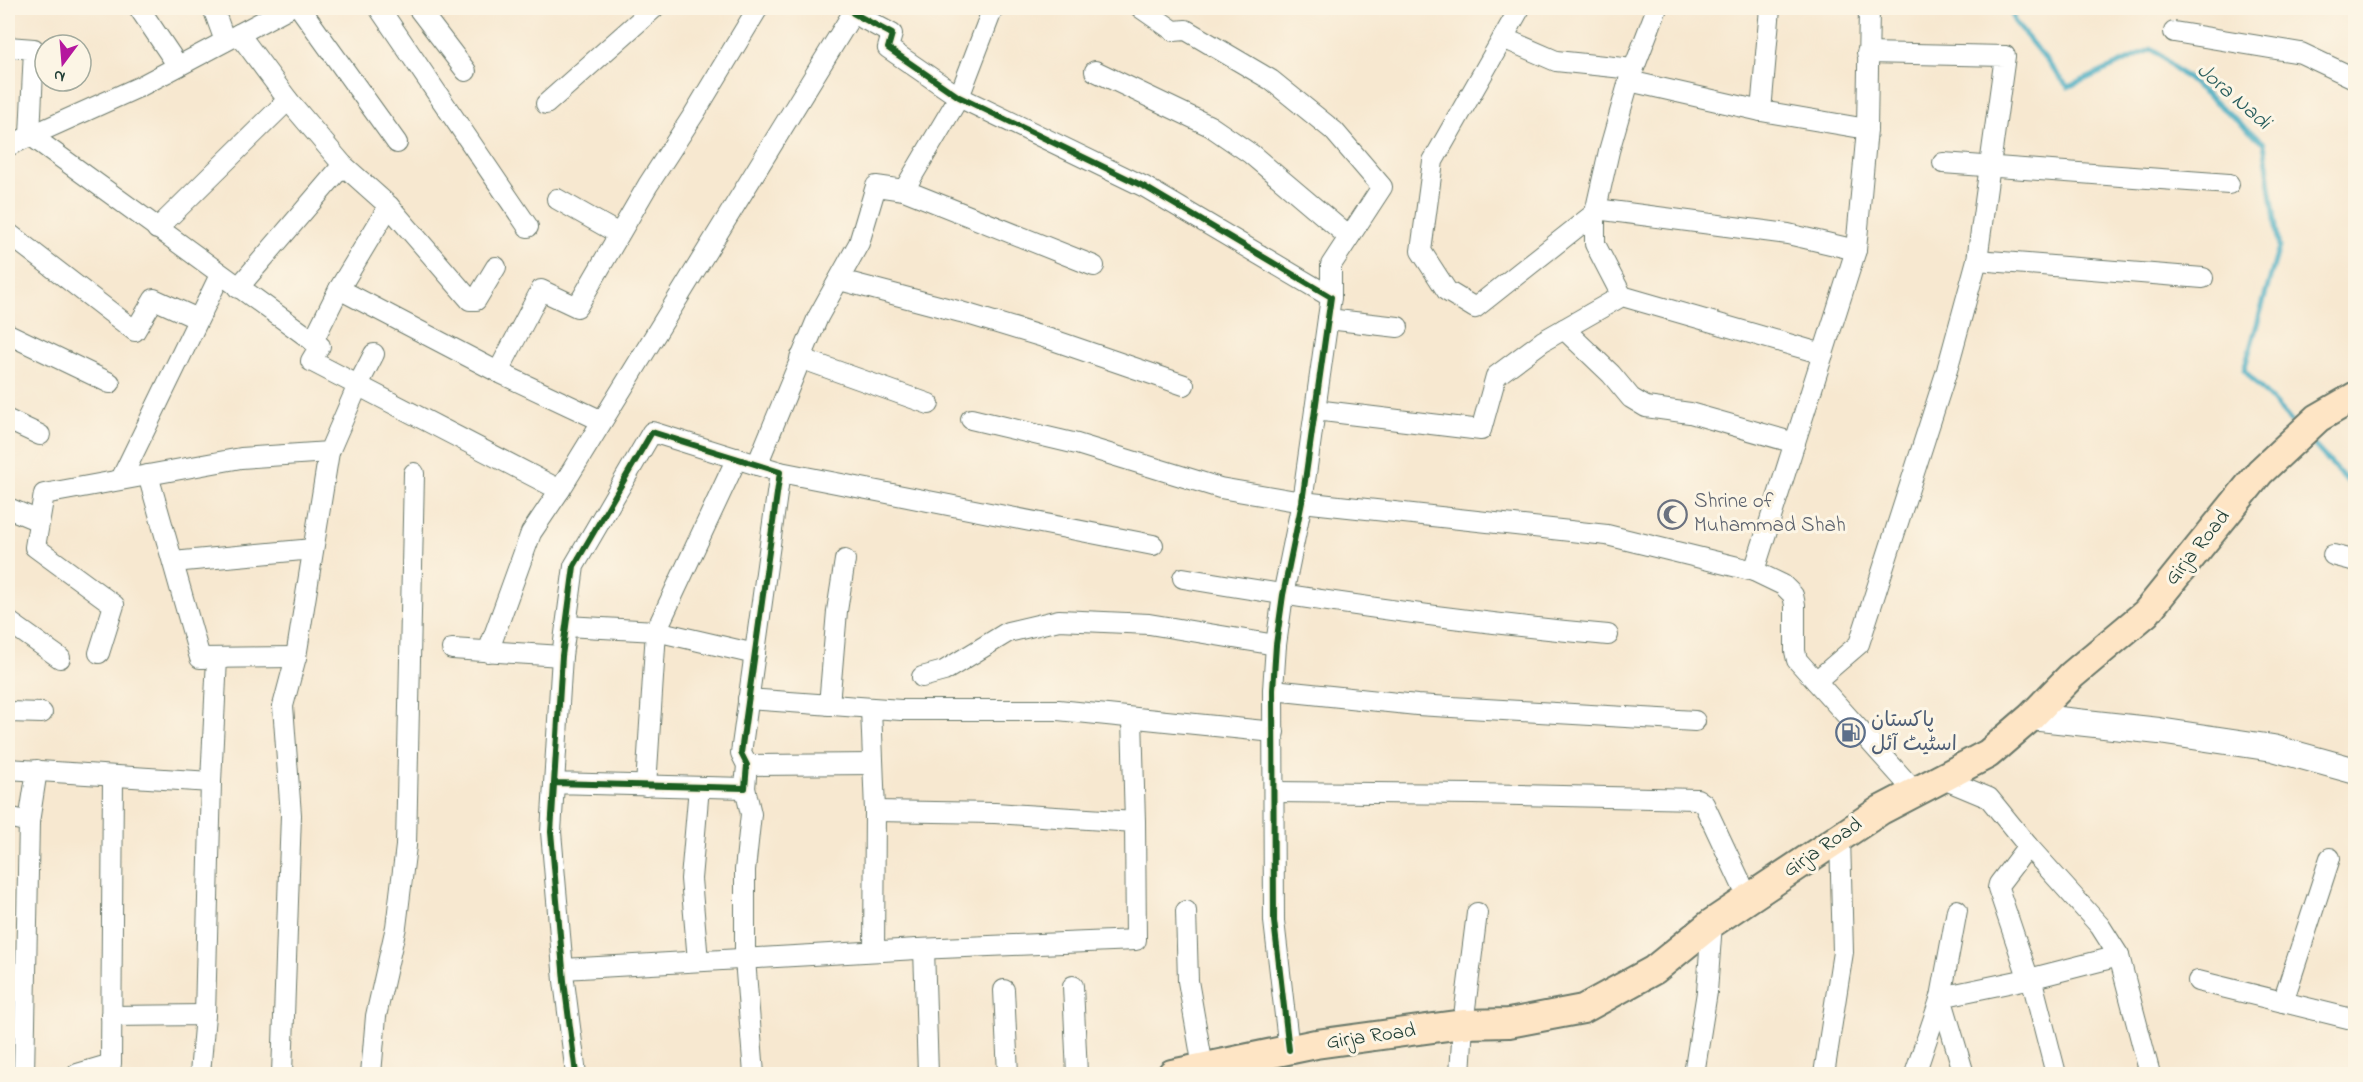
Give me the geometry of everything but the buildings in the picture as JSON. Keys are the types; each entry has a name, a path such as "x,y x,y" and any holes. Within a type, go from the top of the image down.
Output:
{"main road":[{"name":"Girja Road","path":"1172,1074 1203,1067 1263,1065 1289,1050 1463,1024 1509,1023 1583,1009 1654,970 1712,923 1881,810 1988,754 2031,717 2072,675 2146,613 2260,472 2318,418 2355,396"}],"street":[{"path":"139,8 178,66"},
{"path":"213,8 232,37 343,165 389,206 470,300 476,300 496,267"},
{"path":"8,146 139,87 288,8"},
{"path":"300,8 397,143"},
{"path":"379,8 528,227"},
{"path":"418,8 466,71"},
{"path":"546,104 654,8"},
{"path":"498,372 541,290 577,307 619,234 758,8"},
{"path":"904,190 959,97 993,8"},
{"path":"1141,8 1174,31 1186,30 1271,80 1334,130 1382,187 1331,265 1331,297 1302,502 1283,595 1276,645 1273,690 1274,921 1289,1050"},
{"path":"1519,8 1433,161 1421,251 1447,291 1475,308 1596,211 1788,234 1856,250"},
{"path":"1622,296 1595,244 1596,211 1609,151 1631,75 1657,8"},
{"path":"1761,111 1770,8"},
{"path":"1754,571 1856,250 1867,129 1869,8"},
{"path":"488,652 531,533 560,490 855,10 892,34 888,48 959,97 1145,187 1331,297"},
{"path":"2174,32 2301,53 2355,78"},
{"path":"1503,38 1556,61 1631,75 1761,111 1867,129"},
{"path":"8,47 34,49 30,135"},
{"path":"1816,681 1859,644 1947,370 1977,260 2005,56 1867,53"},
{"path":"1095,71 1210,126 1251,154 1349,237"},
{"path":"157,229 288,100"},
{"path":"30,135 320,346 311,362 560,490"},
{"path":"1943,163 2229,184"},
{"path":"238,288 343,165"},
{"path":"757,465 818,317 858,243 876,186 904,190 1094,266"},
{"path":"557,199 619,234"},
{"path":"313,341 339,289 389,206"},
{"path":"8,233 135,331 154,299 198,319"},
{"path":"1977,260 2203,278"},
{"path":"121,479 220,274"},
{"path":"840,280 961,312 1053,340 1184,386"},
{"path":"339,289 498,372 602,421"},
{"path":"1315,410 1481,430 1496,376 1543,341 1622,296 1823,354"},
{"path":"1328,319 1398,327"},
{"path":"1564,329 1611,374 1631,398 1646,407 1690,413 1795,443"},
{"path":"8,334 110,383"},
{"path":"282,1074 291,815 283,706 296,657 329,452 374,354"},
{"path":"800,358 929,404"},
{"path":"971,419 1077,444 1220,488 1302,502 1607,535 1754,571 1783,585 1793,595 1797,660 1915,792"},
{"path":"8,420 40,435"},
{"path":"576,1074 563,969 551,832 562,656 574,566 652,432 780,472 1153,545"},
{"path":"99,653 114,605 35,547 44,494 241,458 329,452"},
{"path":"646,786 656,631 737,458"},
{"path":"754,1074 745,959 745,870 751,814 745,788 747,765 741,753 780,472"},
{"path":"371,1074 376,1016 396,927 406,846 414,473"},
{"path":"148,475 200,658 296,657"},
{"path":"8,508 39,521"},
{"path":"172,562 313,549"},
{"path":"2333,555 2355,561"},
{"path":"829,705 837,611 845,560"},
{"path":"1183,578 1283,595 1512,626 1608,635"},
{"path":"922,677 944,671 1008,632 1059,620 1149,624 1276,645"},
{"path":"8,621 60,658"},
{"path":"566,626 656,631 755,654"},
{"path":"452,649 562,656"},
{"path":"200,1074 205,1015 211,782 217,658"},
{"path":"1273,690 1417,705 1695,721"},
{"path":"748,699 901,710 1058,710 1274,732"},
{"path":"871,708 876,811 874,951"},
{"path":"8,712 42,713"},
{"path":"2031,717 2159,731 2273,748 2355,771"},
{"path":"563,969 874,951 1136,940 1132,718"},
{"path":"747,765 873,764"},
{"path":"8,769 211,782"},
{"path":"24,1074 29,822 37,771"},
{"path":"77,1074 111,1069 113,776"},
{"path":"1941,778 1989,798 2028,846 2100,926 2119,956 2150,1074"},
{"path":"554,783 745,788"},
{"path":"698,961 692,879 699,787"},
{"path":"1274,792 1697,799 1704,804 1748,898"},
{"path":"876,811 995,813 1135,822"},
{"path":"8,818 29,822"},
{"path":"1824,1074 1844,952 1840,837"},
{"path":"2028,846 1998,888 2027,974 2031,977 2056,1074"},
{"path":"2283,1002 2330,858"},
{"path":"1915,1074 1941,996 1957,910"},
{"path":"1186,911 1188,981 1203,1067"},
{"path":"1460,1074 1463,1024 1477,913"},
{"path":"1694,1074 1707,992 1712,923"},
{"path":"924,949 928,1074"},
{"path":"1941,996 2037,977 2119,956"},
{"path":"2198,981 2355,1020"},
{"path":"1073,986 1077,1074"},
{"path":"1004,990 1008,1074"},
{"path":"1941,996 1964,1074"},
{"path":"111,1016 205,1015"}],"waterway":[{"name":"Jora Nadi","path":"2011,8 2014,21 2068,87 2152,49 2264,143 2279,247 2244,370 2291,421"},
{"name":"Jora Nadi","path":"2313,444 2350,484 2356,482"}],"cycle path":[{"path":"853,13 892,34 888,48 959,97 1145,187 1331,297 1302,502 1283,595 1273,690 1274,921 1289,1050"},
{"path":"554,783 745,788 747,765 741,753 780,472 652,432 574,566 562,656 551,832 564,981 576,1074"}],"place":[{"name":"Shrine of Muhammad Shah","path":"1673,514"},
{"name":"پاکستان اسٹیٹ آئل","path":"1850,733"}]}
